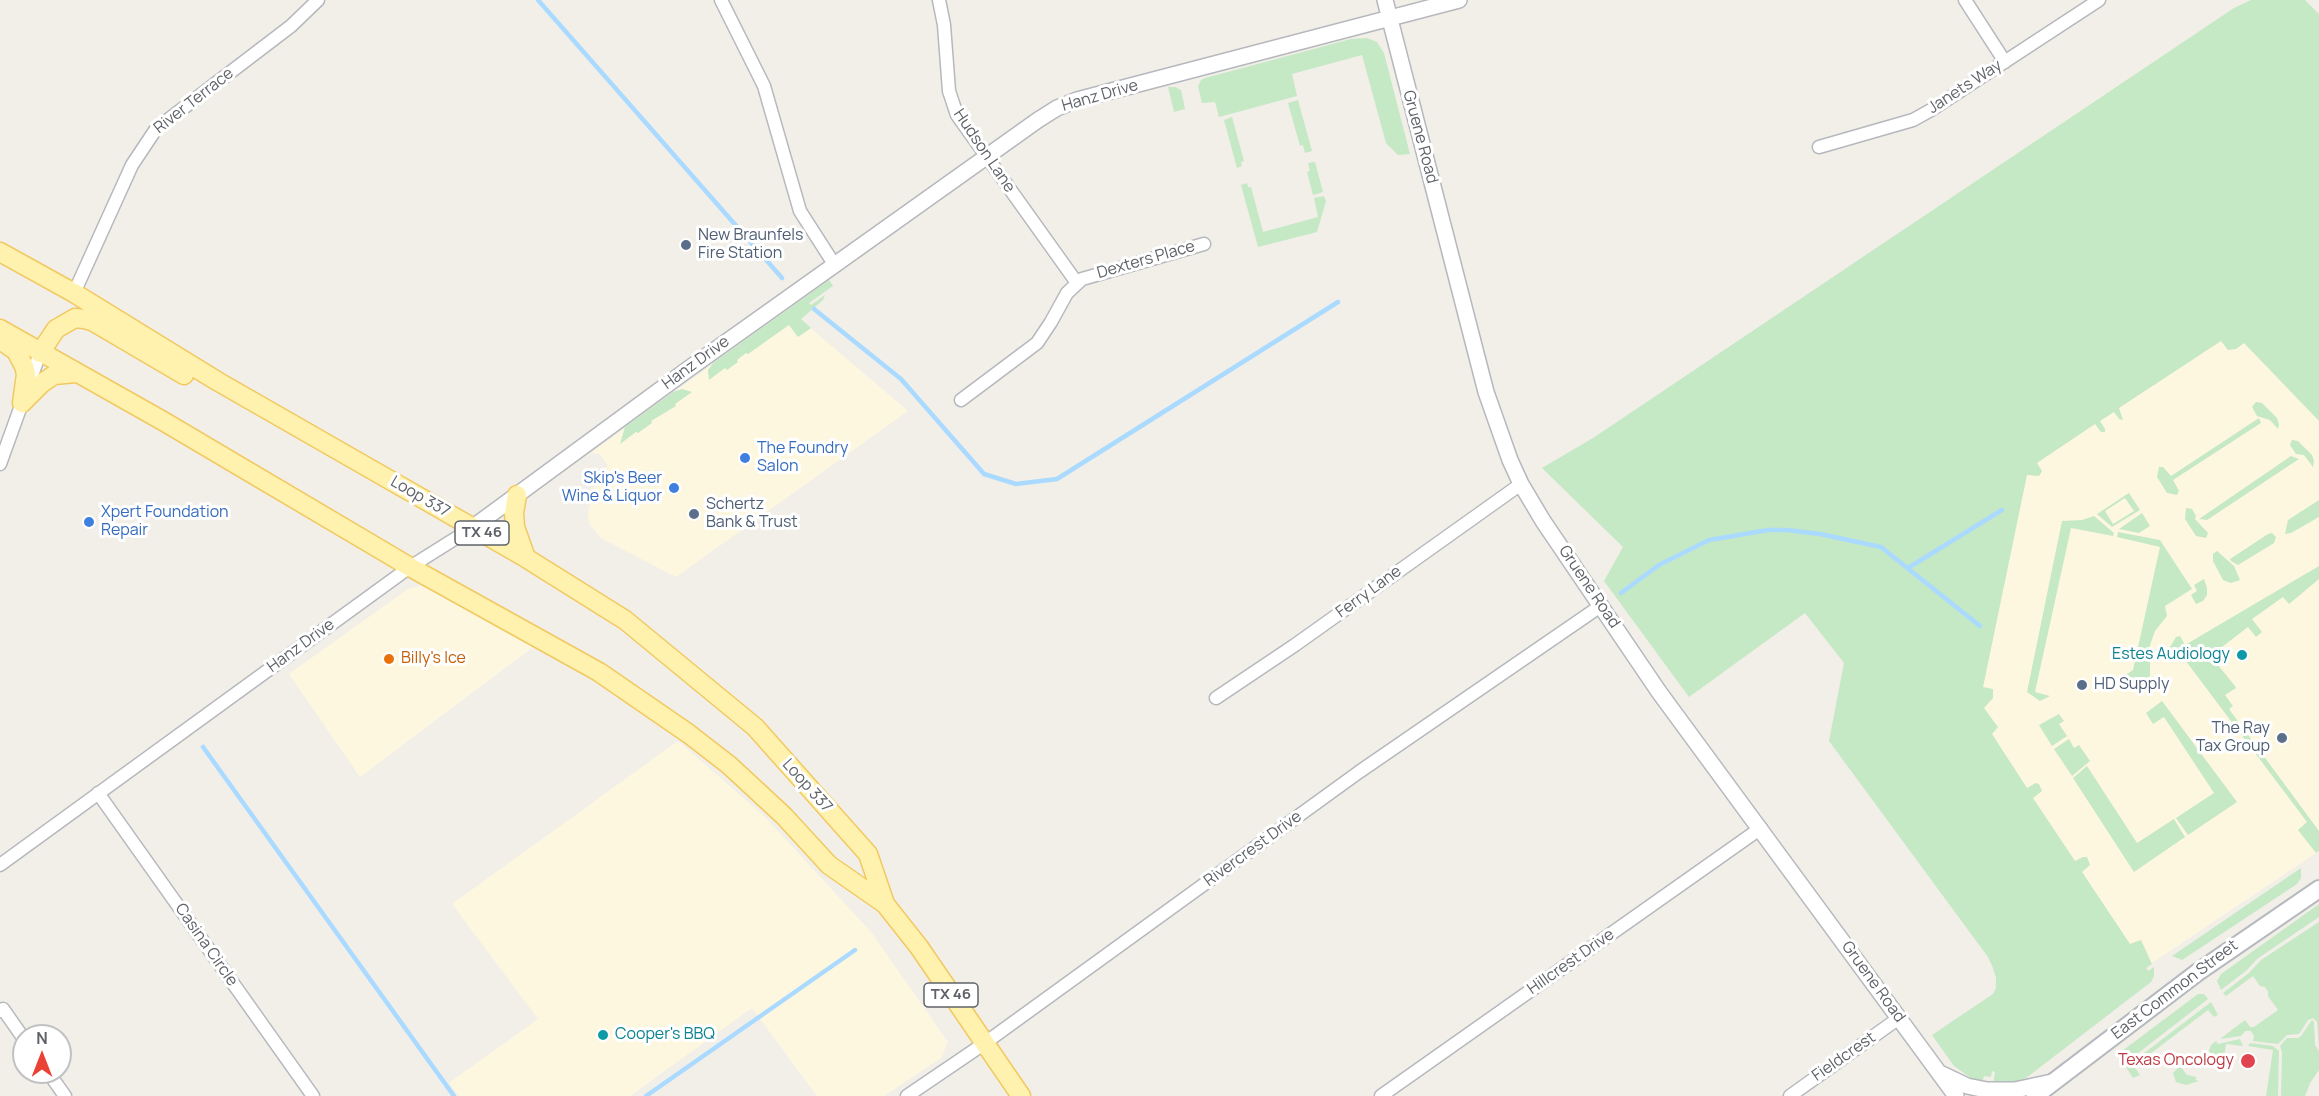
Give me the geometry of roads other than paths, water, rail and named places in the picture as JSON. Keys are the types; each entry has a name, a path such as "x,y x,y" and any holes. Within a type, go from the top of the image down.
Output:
{"main road":[{"name":"Loop 337","path":"0,252 526,558 625,620 754,727 868,854 885,904"},
{"path":"40,353 56,329 75,318 84,319 92,321 206,387 226,393 236,391"},
{"name":"Loop 337","path":"0,329 163,421 410,567 598,672 689,734 729,765 784,816 829,865 885,904 919,947 1021,1096"},
{"path":"0,340 16,351 24,366 26,374 22,403"},
{"path":"22,403 42,383 54,375 76,373"},
{"path":"518,495 514,521 526,558"},
{"name":"East Common Street","path":"2035,1096 2198,972 2319,889"}],"street":[{"name":"River Terrace","path":"74,293 132,165 146,141 156,129 291,26 318,0"},
{"path":"721,0 764,86 800,211 834,264"},
{"name":"Hudson Lane","path":"939,0 944,24 950,91 953,106 960,121 1077,283"},
{"name":"Gruene Road","path":"1385,0 1486,392 1521,484 1659,692 1956,1096"},
{"name":"Hanz Drive","path":"0,865 410,567 472,528 834,264 1057,108 1077,100 1390,20 1459,0"},
{"path":"1965,0 2005,62"},
{"name":"Janets Way","path":"1818,147 1913,120 2099,0"},
{"name":"Dexters Place","path":"961,400 1036,343 1051,322 1062,300 1077,283 1094,274 1204,244"},
{"path":"0,464 40,353"},
{"name":"Ferry Lane","path":"1216,698 1305,638 1521,484"},
{"name":"Rivercrest Drive","path":"907,1096 985,1043 1359,772 1602,605"},
{"name":"Casina Circle","path":"98,793 313,1096"},
{"name":"Hillcrest Drive","path":"1381,1096 1761,828"},
{"path":"2,1010 13,1024"},
{"name":"Fieldcrest","path":"1790,1096 1899,1018"},
{"path":"1940,1073 1955,1082 1987,1090 2015,1090 2055,1081"},
{"path":"2046,1096 2055,1081"}],"waterway":[{"path":"538,0 782,278"},
{"path":"814,309 901,379 984,474 1016,484 1057,479 1338,302"},
{"path":"1908,568 2002,510"},
{"path":"1621,593 1659,565 1709,540 1768,530 1787,530 1820,534 1881,547 1980,626"},
{"path":"203,747 454,1096"},
{"path":"646,1096 855,950"}],"place":[{"name":"New Braunfels Fire Station","path":"686,245"},
{"name":"The Foundry Salon","path":"745,458"},
{"name":"Skip's Beer Wine & Liquor","path":"674,488"},
{"name":"Schertz Bank & Trust","path":"694,514"},
{"name":"Xpert Foundation Repair","path":"89,522"},
{"name":"Estes Audiology","path":"2242,655"},
{"name":"Billy's Ice","path":"389,659"},
{"name":"HD Supply","path":"2082,685"},
{"name":"The Ray Tax Group","path":"2282,738"},
{"name":"Cooper's BBQ","path":"603,1035"},
{"name":"Texas Oncology","path":"2248,1061"}]}
